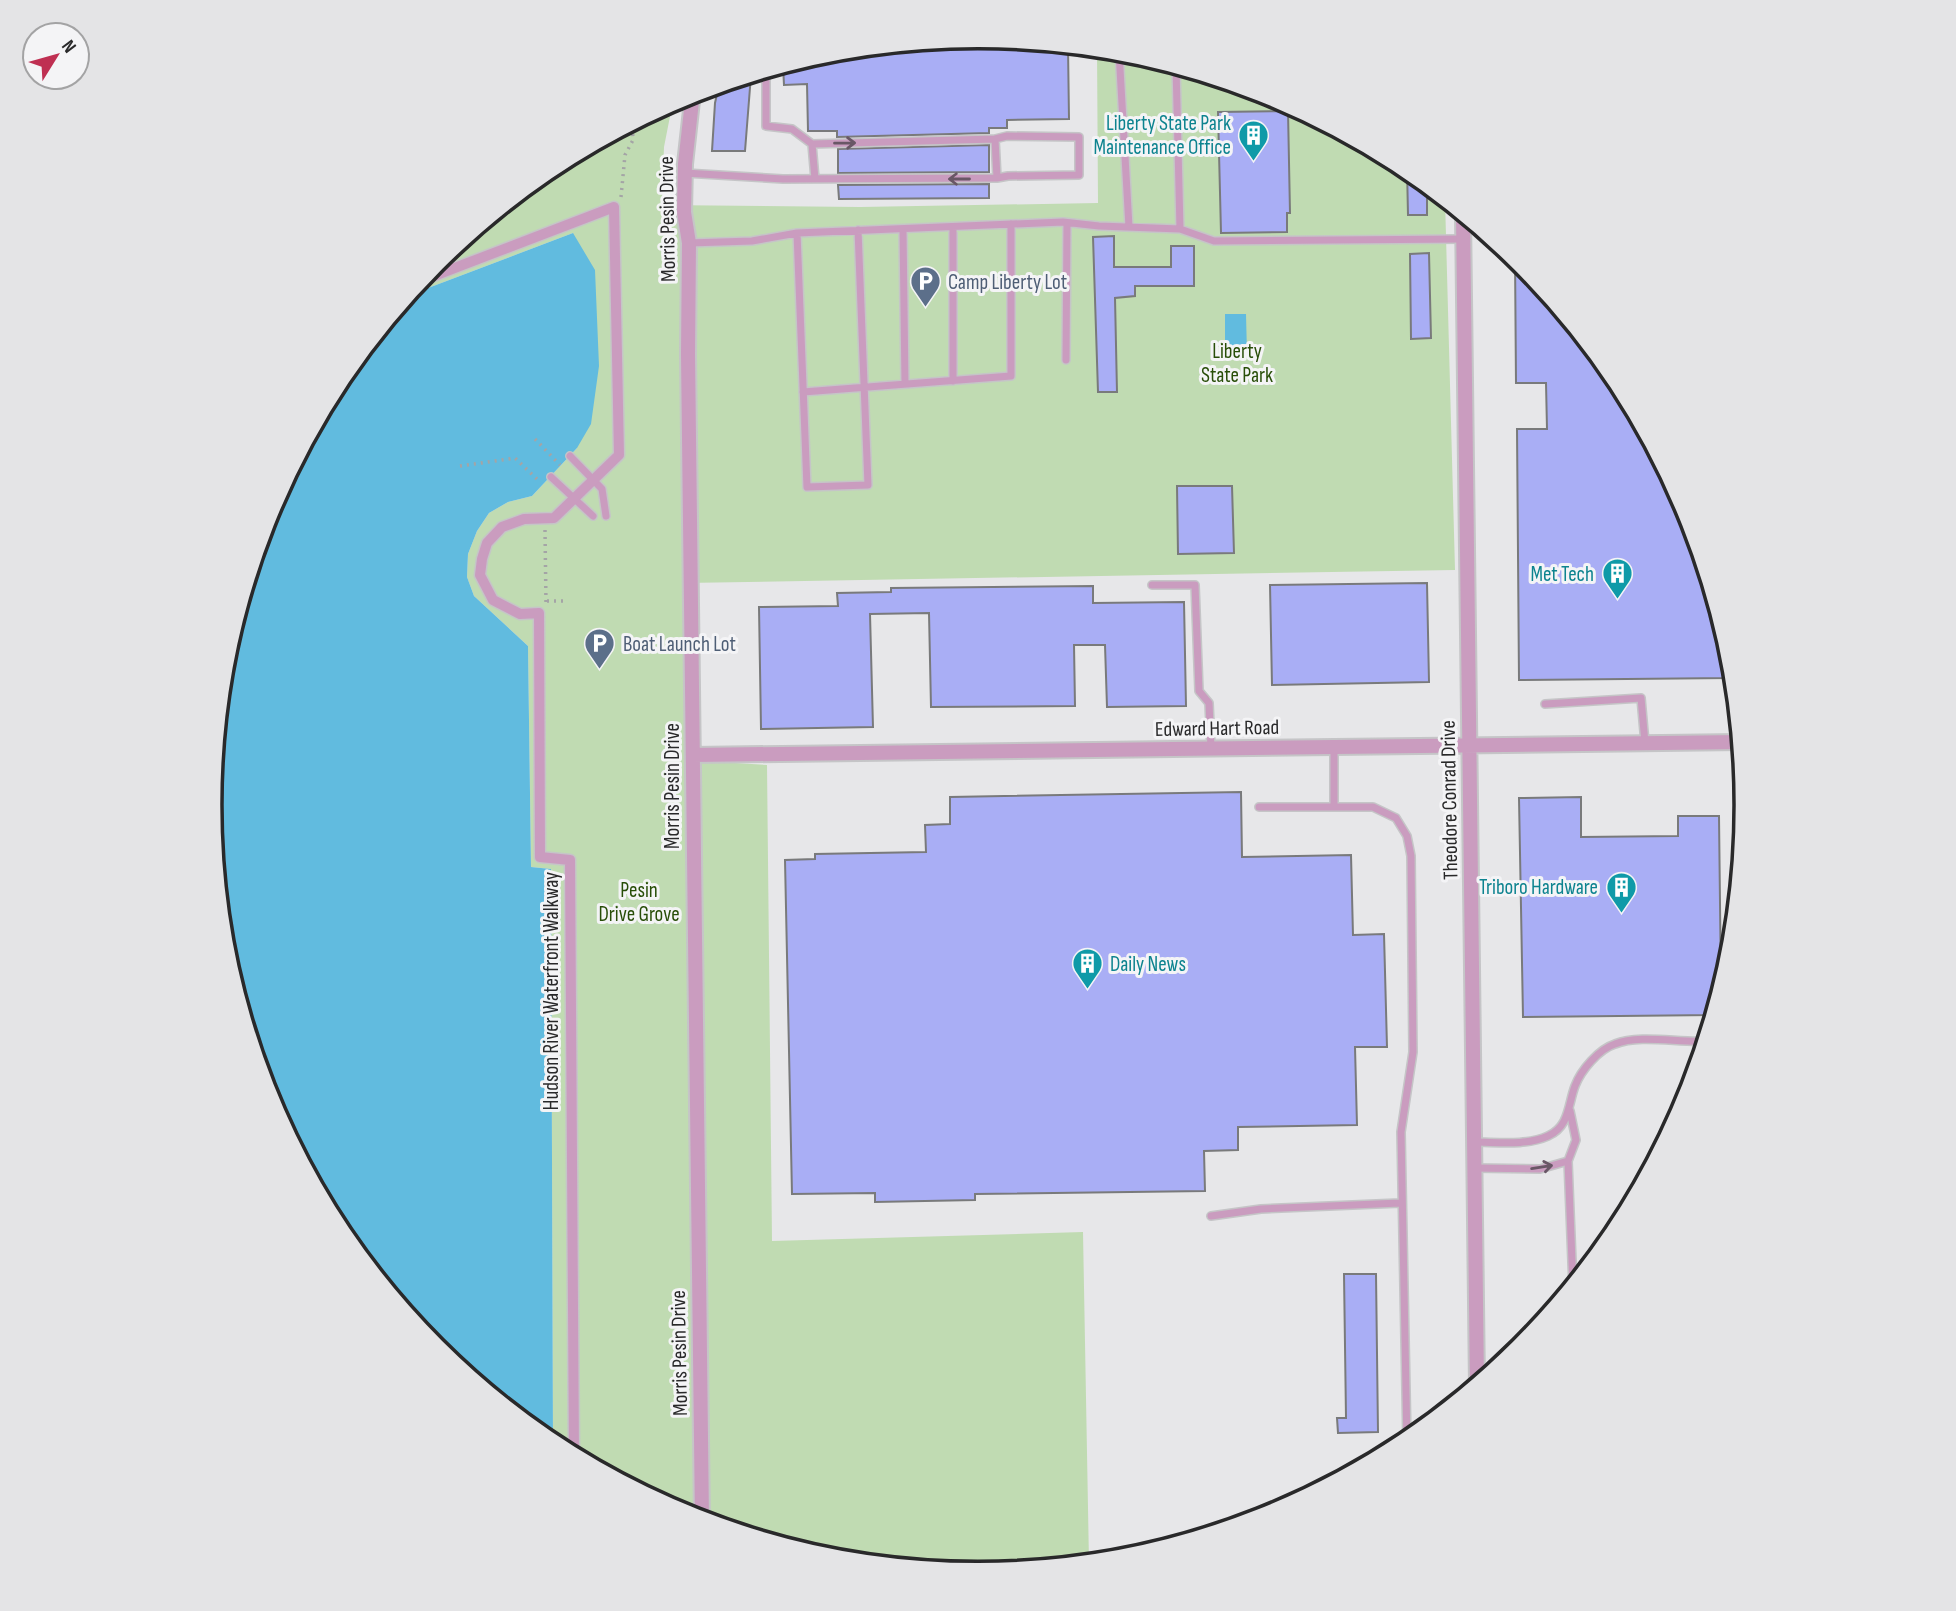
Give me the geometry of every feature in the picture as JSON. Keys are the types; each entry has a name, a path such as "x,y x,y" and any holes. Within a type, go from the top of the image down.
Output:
{"street":[{"name":"Morris Pesin Drive","path":"692,106 684,212 689,243 702,1509"},
{"path":"441,273 614,207 619,455 554,518 524,519 502,527 487,543 481,575 493,600 520,614 539,613"},
{"name":"Theodore Conrad Drive","path":"1463,225 1476,1375"},
{"name":"Hudson River Waterfront Walkway","path":"539,613 540,858 570,860 574,1445"},
{"name":"Edward Hart Road","path":"693,755 1732,742"}],"lane":[{"path":"1120,63 1129,227"},
{"path":"1176,76 1180,229"},
{"path":"685,173 815,179 1079,175 1079,138 1007,136 995,139 812,144 792,129 766,126 766,80"},
{"path":"995,139 997,178"},
{"path":"812,144 815,179"},
{"path":"1066,360 1067,223"},
{"path":"689,243 752,241 797,233 1067,223 1180,229 1214,241 1463,239"},
{"path":"803,392 1011,376 1011,225"},
{"path":"953,227 953,380"},
{"path":"903,229 905,384"},
{"path":"797,233 807,487 868,485 858,230"},
{"path":"570,456 602,489 606,516"},
{"path":"551,477 593,516"},
{"path":"1152,585 1195,585 1199,691 1209,704 1211,749"},
{"path":"1545,704 1641,698 1645,743"},
{"path":"1334,747 1334,807"},
{"path":"1259,807 1373,807 1396,818 1407,836 1411,856 1413,1052 1401,1132 1400,1203 1407,1429"},
{"path":"1474,1142 1522,1142 1550,1136 1562,1124 1570,1110 1575,1085 1591,1061 1613,1044 1635,1040 1697,1041"},
{"path":"1570,1110 1576,1140 1568,1161 1572,1273"},
{"path":"1474,1168 1540,1169 1568,1161"},
{"path":"1211,1216 1261,1209 1400,1203"}],"path":[{"path":"614,207 623,191 622,171 632,133"},
{"path":"460,466 515,458 540,482"},
{"path":"539,613 547,601 545,518"},
{"path":"547,601 565,601"}],"green space":[{"name":"Liberty State Park","path":"1097,59 1174,75 1268,107 1356,150 1445,210 1455,570 684,583 686,760 767,765 772,1241 1083,1232 1089,1554 978,1562 879,1556 782,1536 735,1522 643,1484 553,1431 551,869 531,867 528,646 474,596 467,577 468,554 477,531 489,513 508,502 532,496 577,448 573,233 426,289 479,237 517,205 600,150 670,115 664,147 662,205 860,207 1098,203"}],"water":[{"path":"573,233 595,270 599,366 591,424 577,448 532,496 508,502 489,513 477,531 468,554 467,577 474,596 528,646 531,867 551,869 553,1431 479,1374 409,1304 349,1226 323,1184 279,1095 262,1049 247,1001 228,904 223,855 223,756 236,658 262,562 279,516 323,427 378,345 426,289"},
{"path":"1225,314 1246,314 1247,354 1225,354"}],"building":[{"path":"978,49 1068,54 1069,119 1007,120 1007,128 989,128 989,133 837,137 837,131 808,131 807,84 784,85 783,75 879,55"},
{"path":"750,84 745,151 712,151 717,96"},
{"name":"Liberty State Park Maintenance Office","path":"1277,111 1288,116 1290,213 1287,213 1287,232 1221,233 1218,112"},
{"path":"989,145 989,172 838,173 838,149"},
{"path":"1407,183 1427,197 1427,215 1408,215"},
{"path":"989,184 989,198 839,199 838,185"},
{"path":"1114,236 1114,267 1171,267 1171,246 1194,246 1194,286 1135,286 1135,296 1115,298 1117,392 1098,392 1093,237"},
{"path":"1429,253 1431,338 1411,339 1410,254"},
{"path":"1515,273 1547,307 1607,385 1656,471 1694,562 1709,610 1723,678 1519,680 1517,429 1547,429 1546,383 1516,383"},
{"path":"1177,486 1232,486 1234,553 1178,554"},
{"path":"1427,583 1429,682 1272,685 1270,585"},
{"path":"1093,586 1093,603 1184,602 1186,706 1107,707 1105,645 1074,645 1075,706 931,707 929,613 870,614 873,727 761,729 759,607 838,606 837,593 891,592 891,588"},
{"name":"Daily News","path":"1241,792 1242,857 1351,855 1353,935 1384,934 1387,1047 1355,1047 1357,1125 1238,1127 1238,1150 1204,1151 1205,1191 975,1194 975,1200 875,1202 875,1193 792,1194 785,860 815,859 815,854 926,852 925,825 950,824 950,797"},
{"name":"Triboro Hardware","path":"1581,797 1581,837 1678,836 1678,816 1719,816 1721,950 1705,1015 1523,1017 1519,798"},
{"path":"1344,1274 1376,1274 1378,1432 1338,1433 1337,1418 1346,1418"}],"place":[{"name":"Liberty State Park Maintenance Office","path":"1254,162"},
{"name":"Camp Liberty Lot","path":"925,309"},
{"name":"Met Tech","path":"1617,601"},
{"name":"Boat Launch Lot","path":"600,671"},
{"name":"Triboro Hardware","path":"1621,914"},
{"name":"Daily News","path":"1087,991"}],"park label":[{"name":"Pesin Drive Grove","path":"639,902"}]}
